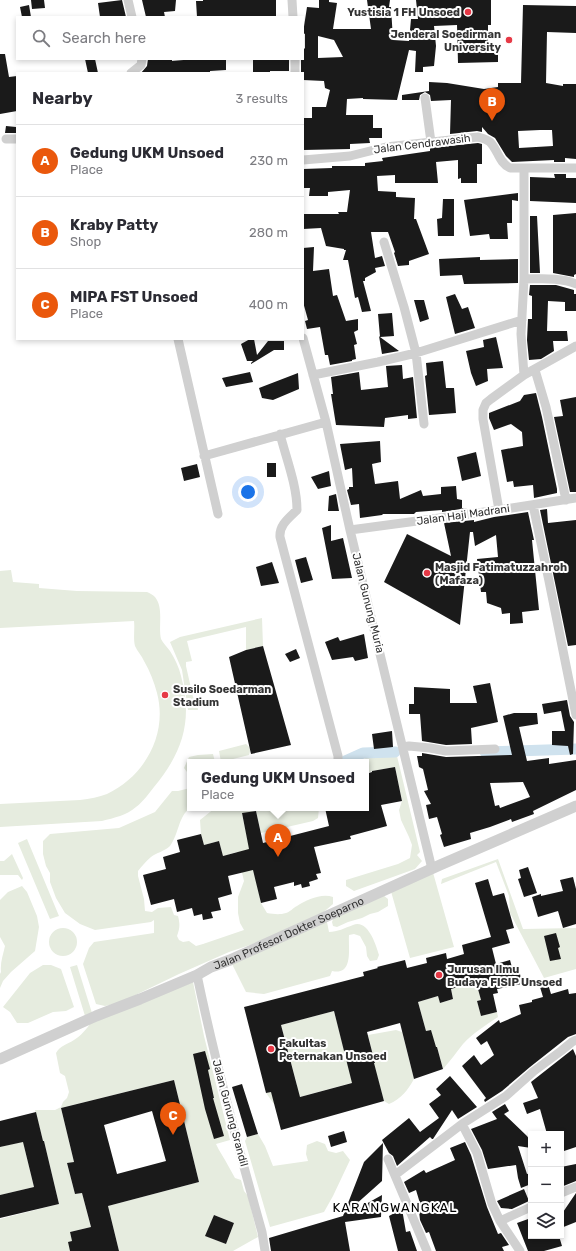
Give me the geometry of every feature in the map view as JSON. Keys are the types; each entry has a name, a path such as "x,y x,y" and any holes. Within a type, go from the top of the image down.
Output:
{"street":[{"path":"128,0 132,16"},
{"path":"292,0 292,16"},
{"path":"132,72 141,65 142,60"},
{"path":"295,60 295,72"},
{"path":"425,98 431,142"},
{"name":"Jalan Cendrawasih","path":"304,160 350,156 376,149 478,137 490,142 506,166 510,168 576,168"},
{"path":"6,140 16,139"},
{"path":"524,169 524,279 522,320 524,375"},
{"path":"384,242 404,307 416,353 424,424"},
{"path":"524,279 568,280 576,284"},
{"path":"313,376 416,353 522,320"},
{"path":"178,340 218,514"},
{"name":"Jalan Gunung Muria","path":"304,340 326,422 350,530 432,869"},
{"path":"499,510 483,419 483,410 486,403 524,375 576,346"},
{"path":"535,370 546,407 566,500"},
{"path":"204,456 326,422"},
{"path":"280,434 297,501 297,510 283,525 280,532 280,537 338,759"},
{"name":"Jalan Haji Madrani","path":"350,530 576,498"},
{"path":"532,505 576,715"},
{"path":"403,747 409,746 446,751 495,749"},
{"name":"Jalan Profesor Dokter Soeparno","path":"0,1059 96,1016 196,975 576,806"},
{"name":"Jalan Gunung Srandil","path":"196,975 226,1102 262,1232 264,1251"},
{"path":"395,1175 462,1124 506,1096 534,1071 576,1040"},
{"path":"462,1124 477,1153 492,1204 500,1221 520,1251"},
{"path":"388,1159 427,1251"},
{"path":"564,1192 576,1187"},
{"path":"500,1221 528,1208"}],"shaded area":[{"path":"11,570 13,582 39,584 39,588 77,591 147,592 154,596 158,601 161,639 174,657 178,666 184,692 186,707 183,735 172,761 164,774 141,803 124,814 102,821 0,827 0,804 87,799 107,794 121,786 142,765 150,752 156,738 160,708 153,681 135,646 134,621 0,628 0,571"},
{"path":"262,618 263,646 246,650 246,627 187,641 192,661 186,662 186,666 193,697 197,703 198,710 188,710 182,670 170,642 180,637"},
{"path":"246,744 250,749 249,755 233,759 220,759 219,751"},
{"path":"213,754 214,759 188,759 189,757"},
{"path":"397,756 420,852 417,855 422,861 415,869 354,891 346,886 346,880 398,864 410,858 412,845 401,820 399,810 402,801 395,767 369,772 369,759 363,759 370,757"},
{"path":"187,761 187,772 184,768"},
{"path":"187,789 187,811 183,816 173,841 168,848 153,856 144,864 138,871 138,876 144,899 145,911 152,912 158,908 171,907 174,915 178,916 179,931 177,936 179,940 183,942 189,941 196,946 244,930 240,923 238,913 238,897 244,881 237,852 223,856 219,841 204,845 201,834 200,820 211,811 256,811 242,814 261,903 267,913 286,913 305,902 324,896 333,897 333,904 319,916 262,941 229,952 119,1003 105,1006 96,1004 83,964 89,948 94,942 154,933 154,920 151,922 95,930 80,924 65,913 56,898 50,882 50,873 46,866 43,854 43,841 50,834 119,828 155,812 172,791"},
{"path":"256,811 319,811 318,818 313,821 261,833"},
{"path":"27,839 59,916 50,919 18,843"},
{"path":"12,854 23,878 22,880 18,875 0,875 0,861 4,861"},
{"path":"498,859 523,929 576,928 576,969 544,978 510,913 509,896 496,862 441,884 442,879"},
{"path":"432,869 454,947 410,958 390,888"},
{"path":"22,886 27,892 37,916 39,927 35,951 11,972 3,981 0,988 1,962 5,946 0,937 0,900 8,892"},
{"path":"383,895 388,899 388,906 378,912 362,918 337,927 333,926 332,922 334,917"},
{"path":"326,917 329,932 338,931 358,924 367,929 376,945 379,955 377,960 370,961 367,956 366,947 360,936 354,934 349,935 348,960 344,969 332,971 330,976 264,994 246,992 230,960"},
{"path":"63,928 73,932 77,942 73,952 63,956 53,952 49,942 53,932"},
{"path":"43,965 51,965 61,969 74,1007 66,1011 53,1012 28,1023 17,1023 10,1012 3,1007 30,973"},
{"path":"77,965 92,1013 85,1016 70,967"},
{"path":"193,982 204,1036 230,1140 216,1144 235,1178 241,1180 244,1191 248,1196 258,1237 233,1251 119,1251 108,1206 199,1182 174,1080 61,1108 74,1162 67,1164 75,1194 82,1193 91,1227 70,1232 72,1241 70,1251 0,1251 0,1219 59,1204 44,1141 24,1146 34,1187 0,1195 0,1147 42,1137 35,1110 55,1110 61,1107 69,1092 65,1076 60,1073 56,1053 62,1047 79,1036 91,1023","holes":["214,1215 234,1223 226,1244 206,1236"]},
{"path":"476,982 481,1000 477,1001 481,1016 497,1012 498,1017 467,1040 443,1069 437,1047 431,1048 434,1043 431,1030 426,1031 418,1002 438,996 440,1003 453,999 451,989"},
{"path":"334,1011 349,1069 375,1063 368,1035 396,1030 402,1032 414,1079 409,1087 401,1097 389,1104 384,1101 377,1076 274,1104 266,1093 297,1085 281,1025"},
{"path":"258,1134 265,1146 273,1166 308,1161 306,1154 307,1145 317,1141 325,1144 328,1151 336,1153 343,1151 350,1160 324,1212 270,1227 245,1141 247,1137"}],"building":[{"path":"31,0 44,0 45,8 32,9"},
{"path":"122,0 126,16 100,16 98,3"},
{"path":"142,0 176,0 175,11 164,12 165,16 146,16"},
{"path":"276,0 276,16 197,16 196,1"},
{"path":"319,0 329,0 329,2 337,3 333,29 371,29 367,0 390,0 389,7 391,7 393,40 409,41 411,19 418,19 416,0 491,0 491,25 488,25 488,53 498,53 498,62 458,63 457,25 434,26 436,46 434,66 423,67 423,72 415,72 416,51 409,50 397,100 363,98 347,99 346,115 373,115 373,128 382,128 382,138 369,138 370,143 350,144 350,149 304,150 304,118 312,118 312,107 326,107 330,90 325,88 324,81 304,80 304,72 301,72 301,60 304,60 304,26 307,7 319,8","holes":["318,36 334,40 343,57 318,58"]},
{"path":"29,5 31,16 22,16 20,7"},
{"path":"523,5 576,6 576,33 547,32 546,83 563,86 563,84 576,84 576,159 565,158 565,162 554,162 554,160 512,162 506,156 495,138 488,134 482,127 482,132 477,131 450,134 451,100 431,101 430,95 425,92 420,95 419,100 402,100 402,95 429,91 429,82 447,83 484,89 498,87 498,83 521,83","holes":["552,130 553,146 519,148 518,131"]},
{"path":"0,54 5,54 9,77 16,76 16,111 0,114"},
{"path":"85,60 95,60 98,72 88,72"},
{"path":"148,60 226,60 226,70 210,72 142,72 147,66"},
{"path":"253,60 289,60 289,71 253,72"},
{"path":"6,126 16,127 16,133 5,133"},
{"path":"478,143 482,144 482,164 477,164 477,183 461,183 461,178 458,179 458,160 436,162 438,183 395,183 395,175 377,176 378,191 396,192 396,197 415,198 414,219 416,219 429,254 409,261 409,265 398,266 388,232 371,232 375,258 382,256 385,266 375,268 376,272 365,278 365,281 363,281 371,311 362,312 358,297 355,298 348,260 343,260 346,250 326,246 321,228 304,229 304,214 339,214 338,212 347,212 350,190 328,192 328,196 309,196 310,188 304,188 304,169 332,168 332,166 365,166 365,163 383,161 382,158 430,151 430,148"},
{"path":"554,174 566,174 566,178 576,178 576,203 530,201 530,177 555,178"},
{"path":"518,193 518,201 512,200 512,223 507,223 508,239 490,239 489,234 470,236 464,200"},
{"path":"443,199 454,199 454,236 438,236 437,219 442,218"},
{"path":"576,213 576,274 574,277 553,273 553,215"},
{"path":"530,216 537,216 540,273 530,273"},
{"path":"314,247 313,271 329,269 333,296 337,295 346,321 358,319 358,330 354,332 357,344 354,345 356,359 352,361 330,365 328,355 325,355 320,327 307,329 305,321 308,320 304,306 304,248"},
{"path":"480,257 480,260 518,259 518,283 464,284 462,275 440,276 439,259"},
{"path":"530,285 556,285 574,290 574,294 576,294 576,311 565,311 565,302 548,301 547,331 567,331 568,341 553,341 554,351 541,359 529,360 527,340 528,319 532,319 532,296 529,295"},
{"path":"455,294 462,309 468,307 475,328 455,334 446,297"},
{"path":"414,300 424,300 429,319 420,322"},
{"path":"392,313 394,336 380,337 378,314"},
{"path":"379,336 380,337 399,351 382,354"},
{"path":"496,337 503,368 487,369 488,381 476,386 471,373 466,351 484,347 483,340"},
{"path":"248,340 254,340 257,355 268,341 284,341 284,350 274,350 251,364 253,361 247,361 241,344"},
{"path":"443,361 446,388 454,388 456,413 429,415 425,376 427,375 426,363"},
{"path":"402,365 403,379 413,377 417,418 408,419 408,415 385,418 384,427 336,425 331,394 333,394 331,377 359,372 361,390 388,387 386,366"},
{"path":"250,372 253,382 226,387 222,378"},
{"path":"298,373 299,389 273,400 262,398 259,388"},
{"path":"536,393 557,493 534,498 533,485 514,487 513,481 507,482 501,450 523,446 522,432 511,424 494,430 489,418 489,413 520,401 524,395"},
{"path":"576,397 576,492 570,492 554,417 563,416 560,400"},
{"path":"380,441 381,462 372,464 375,484 398,481 400,499 421,490 423,496 441,494 441,487 456,486 457,499 462,500 462,508 467,508 442,512 442,510 416,512 414,514 383,514 360,518 359,504 351,505 347,490 349,487 353,487 352,468 345,470 340,444"},
{"path":"476,452 481,476 462,481 457,457"},
{"path":"267,463 276,463 276,477 267,477"},
{"path":"197,464 200,477 184,481 181,468"},
{"path":"329,471 331,486 318,489 311,477"},
{"path":"336,494 339,511 328,511 329,496"},
{"path":"547,509 548,523 576,520 576,645 568,646 540,510"},
{"path":"528,512 534,540 532,540 539,610 522,612 523,623 510,624 510,613 502,614 501,608 487,603 486,592 481,592 477,559 498,557 496,535 475,546 473,532 470,532 460,625 384,582 407,534 451,556 444,523 474,520 474,522 494,517"},
{"path":"331,525 331,541 343,538 352,578 332,579 322,528"},
{"path":"306,557 313,580 301,583 295,560"},
{"path":"272,562 279,583 261,586 256,567"},
{"path":"364,634 368,658 355,661 353,657 332,660 325,642 338,637 340,641"},
{"path":"263,646 291,745 251,754 229,657 246,650"},
{"path":"296,649 300,658 290,662 285,654"},
{"path":"490,683 498,722 471,728 472,744 446,745 422,741 420,714 409,714 409,704 414,704 414,687 450,689 450,703 477,703 473,686"},
{"path":"567,700 570,716 574,722 573,754 570,755 568,746 552,745 552,731 565,731 561,711 544,714 542,704"},
{"path":"514,713 537,713 538,724 519,727 527,761 549,758 549,764 576,760 576,790 533,811 534,814 512,822 511,819 470,833 471,839 444,847 437,817 429,819 426,805 431,804 424,791 428,790 423,769 419,767 417,756 422,756 422,753 446,757 512,755 503,716","holes":["523,782 530,797 500,808 499,805 495,806 490,783"]},
{"path":"392,731 393,747 374,749 372,734"},
{"path":"395,767 402,801 381,805 387,826 350,836 351,839 314,847 321,873 316,874 318,879 309,882 310,886 302,888 301,884 294,886 294,882 274,887 277,899 261,903 253,870 228,876 232,894 218,898 221,910 211,912 213,918 203,920 202,914 194,916 192,908 177,912 174,899 151,905 143,875 166,869 163,857 180,852 177,840 201,834 204,845 219,841 223,856 249,849 242,813 256,811 263,843 329,826 326,811 369,811 369,773 372,771"},
{"path":"528,867 537,893 524,897 518,879 521,878 519,870"},
{"path":"573,877 576,889 576,924 563,928 558,911 538,917 532,897 541,894 541,896 563,891 560,880"},
{"path":"488,879 493,896 504,893 514,928 506,930 510,943 492,948 496,964 510,960 514,975 520,974 522,984 497,989 498,993 493,994 497,1012 481,1016 477,1001 481,1000 476,982 451,989 453,999 440,1003 438,996 418,1002 426,1031 431,1030 443,1069 414,1079 400,1023 367,1032 384,1101 281,1130 271,1092 266,1093 244,1007 364,976 363,972 405,960 407,968 427,963 426,958 446,953 447,959 464,954 462,945 491,937 475,883","holes":["334,1011 352,1083 300,1097 281,1025"]},
{"path":"556,933 560,947 558,948 561,959 550,961 544,936"},
{"path":"548,984 551,994 568,989 569,994 576,993 576,1034 568,1037 502,1091 485,1102 484,1100 486,1098 462,1066 474,1055 481,1065 494,1055 487,1041 481,1045 476,1038 499,1020 500,1023 521,1014 519,1005 532,1002 532,1000 543,997 540,987"},
{"path":"573,1049 576,1056 576,1147 564,1151 564,1131 546,1131 540,1109 527,1114 523,1103 538,1098 531,1082"},
{"path":"205,1051 210,1069 208,1070 213,1098 224,1136 214,1139 205,1109 193,1054"},
{"path":"450,1076 477,1107 458,1119 452,1110 433,1139 430,1137 397,1166 393,1156 389,1153 382,1140 409,1118 420,1132 439,1118 429,1104 441,1095 436,1089"},
{"path":"174,1080 199,1182 108,1206 119,1251 70,1251 68,1242 72,1241 70,1232 91,1227 82,1193 75,1194 67,1163 74,1162 61,1108","holes":["152,1111 166,1161 117,1174 104,1125"]},
{"path":"242,1084 258,1134 247,1137 232,1087"},
{"path":"505,1104 509,1111 504,1114 528,1138 528,1148 518,1146 528,1174 528,1185 521,1188 516,1165 488,1169 482,1150 471,1129 497,1119 492,1112"},
{"path":"36,1112 59,1204 0,1218 0,1195 34,1187 23,1142 0,1147 0,1121"},
{"path":"344,1131 347,1142 331,1147 328,1136"},
{"path":"465,1142 471,1155 487,1207 498,1234 501,1233 509,1245 502,1247 504,1251 436,1251 429,1232 426,1233 420,1220 419,1211 422,1210 416,1190 409,1193 404,1182 424,1170 426,1173 455,1160 450,1148"},
{"path":"383,1143 382,1181 354,1206 357,1209 382,1195 381,1217 345,1222 350,1251 271,1251 269,1238 343,1216 364,1162"},
{"path":"576,1164 576,1181 564,1186 564,1167"},
{"path":"524,1189 528,1199 528,1201 512,1209 501,1208 497,1201"},
{"path":"576,1193 576,1222 564,1227 564,1211"},
{"path":"402,1209 406,1232 410,1231 417,1251 398,1251 389,1216"},
{"path":"214,1215 234,1223 226,1244 205,1236"},
{"path":"528,1219 528,1239 560,1239 562,1246 544,1251 528,1251 517,1223"}],"waterway":[{"path":"485,752 576,749"},
{"path":"350,759 363,753 395,752"}],"place":[{"name":"Yustisia 1 FH Unsoed","path":"468,12"},
{"name":"Jenderal Soedirman University","path":"509,40"},
{"name":"Kraby Patty","path":"492,121"},
{"name":"Masjid Fatimatuzzahroh (Mafaza)","path":"427,573"},
{"name":"Susilo Soedarman Stadium","path":"165,695"},
{"name":"Gedung UKM Unsoed","path":"278,857"},
{"name":"Jurusan Ilmu Budaya FISIP Unsoed","path":"439,975"},
{"name":"Fakultas Peternakan Unsoed","path":"271,1049"},
{"name":"MIPA FST Unsoed","path":"173,1135"}],"district":[{"name":"KARANGWANGKAL","path":"395,1207"}]}
